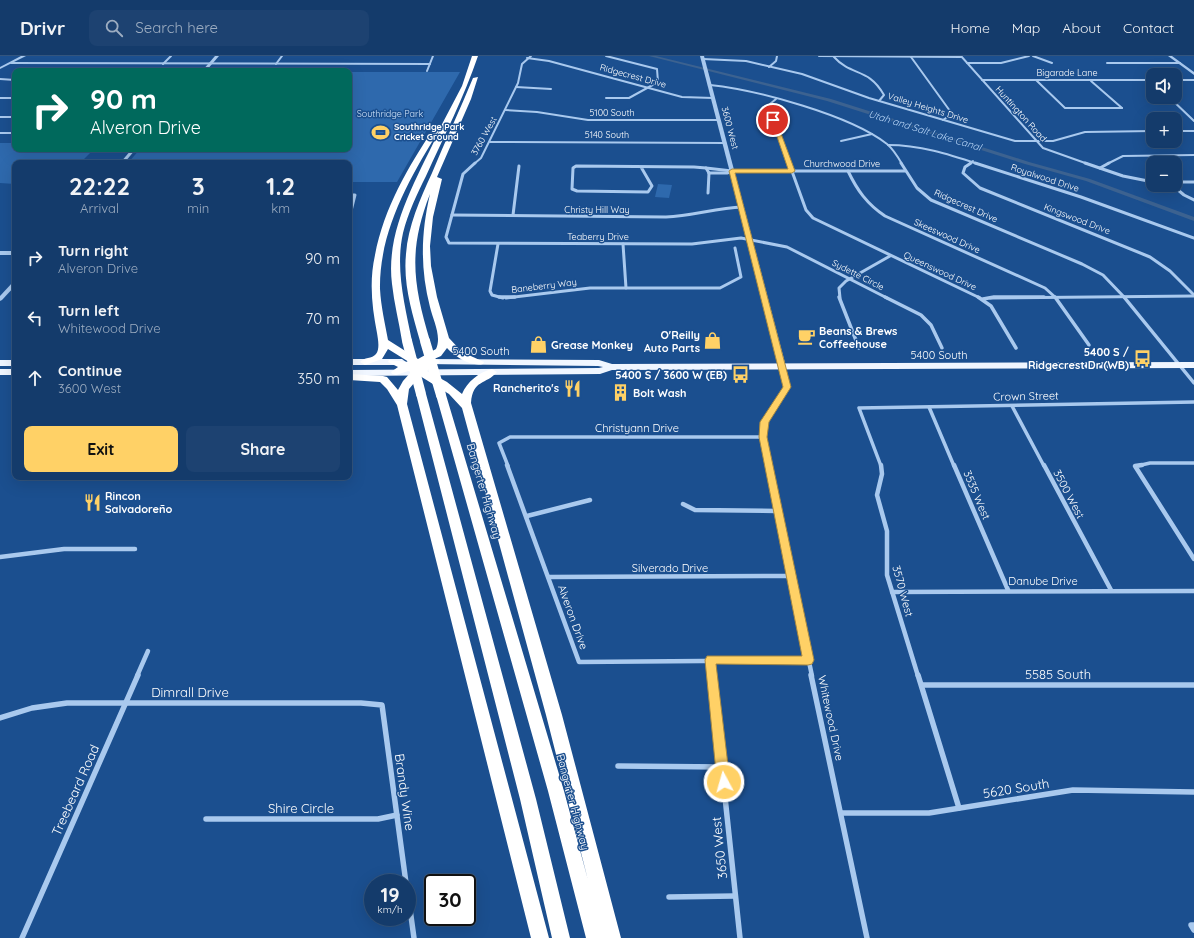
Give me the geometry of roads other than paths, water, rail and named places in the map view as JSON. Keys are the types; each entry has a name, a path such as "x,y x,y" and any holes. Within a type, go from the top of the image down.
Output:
{"highway":[{"path":"475,56 465,86 452,110 409,204 400,233 396,259 396,283 407,341 528,799 561,938"},
{"name":"Bangerter Highway","path":"479,70 450,142 422,203 412,240 411,277 415,306 556,791 595,938"},
{"path":"365,362 375,359 381,354 383,341 377,313 375,287 383,236 395,204 411,171 437,127 452,110"},
{"path":"450,142 437,184 426,245 427,272 444,339 458,354 479,362"},
{"path":"444,339 440,352 426,367 407,382 401,391 402,404 540,938"},
{"path":"383,341 401,354 426,367 436,380 451,389 467,407"},
{"path":"393,362 407,367 426,367"},
{"path":"396,372 407,367"},
{"path":"492,372 477,381 470,388 466,398 467,407 554,716 612,938"},
{"path":"352,377 372,377 383,379 391,387 402,404"}],"main road":[{"name":"5400 South","path":"352,362 393,362 426,367 492,372 600,371 611,368 783,366 1194,366"},
{"name":"5400 South","path":"352,373 396,372 426,367 479,362 599,363 611,368"},
{"path":"0,363 12,363"},
{"path":"0,372 12,372"}],"street":[{"path":"0,68 24,56"},
{"path":"163,64 171,56"},
{"path":"207,68 218,56"},
{"path":"276,64 282,56"},
{"path":"427,71 433,56"},
{"path":"527,58 531,56"},
{"path":"606,56 657,70 658,82 629,98 606,98"},
{"path":"769,67 776,61 778,56"},
{"path":"819,56 961,56"},
{"name":"Huntington Road","path":"961,56 1035,141 1043,148 1134,179 1146,181"},
{"path":"967,63 1007,62 1029,56"},
{"path":"1032,56 1052,63"},
{"path":"1170,56 1194,74"},
{"path":"834,57 840,64 868,74 875,80 884,95 879,101"},
{"path":"911,57 949,109 949,116 943,120"},
{"name":"3760 West","path":"447,241 463,174 481,158 490,142 516,87 522,64 527,58"},
{"name":"Ridgecrest Drive","path":"527,58 549,61 647,89 682,97 713,98"},
{"name":"Valley Heights Drive","path":"702,58 739,60 805,76 879,101 1011,140 1057,140 1085,132 1146,132"},
{"name":"3600 West","path":"702,58 783,366"},
{"path":"11,63 430,64"},
{"path":"1107,63 1180,64"},
{"path":"0,79 12,80"},
{"name":"Bigarade Lane","path":"982,80 1146,81"},
{"path":"1036,80 1065,108 1122,108 1091,80"},
{"path":"1182,80 1194,80"},
{"name":"Ridgecrest Drive","path":"710,85 724,86 776,99 850,123 873,134 888,145 918,191 931,200 1094,269 1109,279 1124,296 1194,383"},
{"path":"516,87 551,89"},
{"path":"0,98 12,98"},
{"name":"Queenswood Drive","path":"776,99 770,104 770,109 806,210 813,218 890,256 983,299 994,297 1194,296"},
{"path":"1176,104 1194,121"},
{"name":"5100 South","path":"506,110 537,112 559,118 588,120 719,120"},
{"path":"0,117 12,117"},
{"path":"1182,132 1194,132"},
{"path":"0,133 12,133"},
{"path":"841,141 873,134"},
{"name":"5140 South","path":"490,142 725,143"},
{"name":"Royalwood Drive","path":"888,145 929,148 973,161 1081,197 1194,238"},
{"path":"125,160 131,152"},
{"path":"1100,168 1123,156 1194,155"},
{"name":"Kingswood Drive","path":"973,161 965,167 963,173 980,188 1150,257 1170,271 1194,296"},
{"path":"512,215 519,166"},
{"path":"641,166 652,186 648,192 573,190 574,167 641,166 726,169 732,171"},
{"path":"706,168 709,173 708,193"},
{"path":"709,173 727,173 732,171"},
{"name":"Churchwood Drive","path":"732,171 905,171"},
{"name":"Skeeswood Drive","path":"848,171 860,196 881,214 1038,284 1055,297 1089,346"},
{"path":"1182,182 1194,182"},
{"path":"1180,192 1194,200"},
{"path":"352,195 355,195 352,207"},
{"name":"Christy Hill Way","path":"452,215 666,217 689,216 720,208 742,207"},
{"name":"Teaberry Drive","path":"447,241 454,244 692,244 730,238 750,240"},
{"name":"Sydette Circle","path":"750,240 787,247 921,315 931,325 942,348"},
{"name":"Baneberry Way","path":"498,244 490,292 492,295 497,297 504,298 590,288 626,288"},
{"path":"623,244 626,288 726,286 741,277 735,248"},
{"path":"0,253 12,253"},
{"path":"859,348 838,292 840,285 890,256"},
{"path":"0,300 12,286"},
{"path":"983,299 991,306 1016,348"},
{"name":"Whitewood Drive","path":"783,366 787,387 764,422 763,437 777,511 842,813 867,938"},
{"name":"Crown Street","path":"859,408 1194,402"},
{"name":"3500 West","path":"1012,406 1111,590"},
{"name":"3535 West","path":"929,407 1008,590"},
{"name":"3570 West","path":"859,408 882,467 883,473 877,493 887,533 886,569 959,808"},
{"name":"Christyann Drive","path":"510,437 763,437"},
{"name":"Alveron Drive","path":"510,437 504,439 499,444 500,448 527,516 579,662 808,660"},
{"path":"1194,463 1150,463 1135,466 1194,559"},
{"path":"527,516 590,500"},
{"path":"683,504 695,510 777,511"},
{"path":"0,557 64,549 135,549"},
{"name":"Silverado Drive","path":"548,577 791,576"},
{"name":"Danube Drive","path":"892,592 1008,590 1194,591"},
{"name":"Treebeard Road","path":"22,938 148,651"},
{"name":"3650 West","path":"710,660 740,938"},
{"name":"5585 South","path":"922,685 1194,685"},
{"name":"Dimrall Drive","path":"0,718 50,704 361,703 382,705"},
{"name":"Brandy Wine","path":"382,705 405,874"},
{"path":"618,766 722,767"},
{"name":"5620 South","path":"842,813 929,813 1074,790 1194,792"},
{"name":"Shire Circle","path":"206,819 378,819 397,815"},
{"path":"669,897 735,896"},
{"path":"412,926 414,938"}],"waterway":[{"name":"Utah and Salt Lake Canal","path":"651,56 829,100 1027,163 1088,180 1194,219"}],"place":[{"name":"Southridge Park Cricket Ground","path":"381,132"},
{"name":"Beans & Brews Coffeehouse","path":"806,337"},
{"name":"O'Reilly Auto Parts","path":"713,341"},
{"name":"Grease Monkey","path":"538,345"},
{"name":"5400 S / Ridgecrest Dr (WB)","path":"1142,358"},
{"name":"5400 S / 3600 W (EB)","path":"740,375"},
{"name":"Rancherito's","path":"572,388"},
{"name":"Bolt Wash","path":"620,393"},
{"name":"Rincon Salvadoreño","path":"92,502"}],"park label":[{"name":"Southridge Park","path":"390,114"}]}
